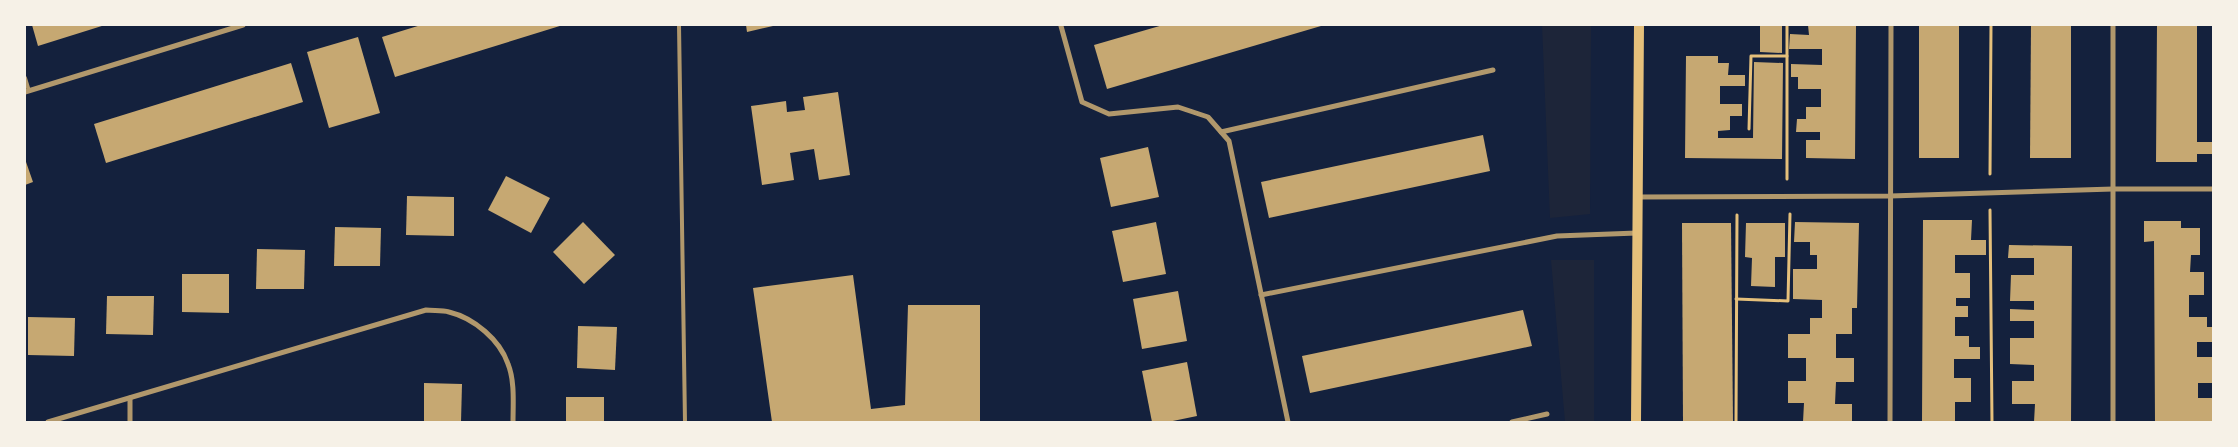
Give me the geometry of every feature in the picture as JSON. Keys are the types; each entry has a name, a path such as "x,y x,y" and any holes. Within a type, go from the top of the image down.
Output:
{"main road":[{"path":"1636,422 1639,25"}],"street":[{"path":"27,92 243,25"},
{"path":"1890,422 1891,25"},
{"path":"2113,25 2113,422"},
{"path":"1062,26 1082,102 1109,114 1178,107 1208,117 1229,141 1288,422"},
{"path":"1221,132 1493,70"},
{"path":"1638,197 1890,196 2113,189 2213,189"},
{"path":"1261,295 1557,236 1637,233"},
{"path":"48,422 426,310 449,312 476,325 496,342 509,365 513,400 513,422"},
{"path":"130,398 130,422"},
{"path":"1512,422 1547,414"}],"lane":[{"path":"679,25 685,422"},
{"path":"25,78 27,92"}],"path":[{"path":"1736,299 1788,301 1787,25"},
{"path":"1991,25 1992,422"},
{"path":"1749,129 1751,56 1787,56"},
{"path":"1736,422 1737,197"}],"shaded area":[{"path":"1542,25 1591,25 1590,214 1550,218"},
{"path":"1551,260 1594,260 1594,422 1565,422"}],"building":[{"path":"32,25 105,25 38,46"},
{"path":"421,25 563,25 395,77 382,37"},
{"path":"746,25 773,25 773,26 747,32"},
{"path":"1163,25 1321,26 1107,89 1094,45"},
{"path":"1760,25 1782,25 1782,53 1760,52"},
{"path":"1808,25 1856,25 1855,159 1806,158 1806,140 1820,140 1820,132 1796,132 1797,119 1806,119 1806,107 1821,107 1821,89 1798,89 1798,77 1791,77 1791,64 1822,65 1822,49 1789,49 1790,34 1809,35"},
{"path":"1919,25 1959,25 1959,158 1919,158"},
{"path":"2031,25 2071,25 2071,158 2030,158"},
{"path":"2157,25 2197,25 2197,142 2213,142 2213,154 2197,154 2197,162 2156,162"},
{"path":"358,37 380,113 329,128 307,52"},
{"path":"1686,56 1718,56 1718,63 1729,63 1728,75 1745,75 1745,86 1720,86 1720,104 1742,104 1742,116 1730,116 1730,130 1718,131 1718,138 1753,138 1754,62 1783,63 1782,159 1685,158"},
{"path":"291,63 303,102 106,163 94,124"},
{"path":"838,92 850,175 819,180 814,149 790,153 794,180 762,185 751,106 786,101 787,112 805,110 803,97"},
{"path":"1483,135 1490,171 1269,218 1261,182"},
{"path":"1148,147 1159,197 1111,207 1100,158"},
{"path":"25,159 33,182 25,185"},
{"path":"506,176 550,198 531,233 488,210"},
{"path":"407,196 454,197 454,236 406,235"},
{"path":"1923,220 1972,220 1971,240 1986,240 1986,255 1955,255 1955,273 1970,273 1970,298 1956,298 1956,306 1968,306 1968,317 1955,317 1955,336 1969,336 1969,347 1980,347 1980,359 1954,359 1954,378 1971,378 1971,402 1955,402 1955,422 1922,422"},
{"path":"2144,221 2181,221 2181,228 2200,228 2200,255 2191,255 2190,272 2204,272 2204,295 2189,295 2189,317 2207,317 2207,327 2213,327 2213,342 2197,342 2197,357 2213,357 2213,383 2198,383 2198,398 2213,398 2213,422 2155,422 2154,241 2144,242"},
{"path":"583,222 615,255 584,284 553,252"},
{"path":"1156,222 1166,274 1123,282 1112,231"},
{"path":"1795,222 1859,223 1857,308 1852,308 1852,334 1836,334 1836,358 1854,358 1854,382 1836,382 1835,404 1852,404 1852,422 1803,422 1804,403 1788,403 1788,381 1806,381 1806,358 1788,358 1788,334 1810,334 1810,318 1822,318 1822,300 1793,299 1793,269 1817,269 1817,255 1810,255 1810,242 1794,242"},
{"path":"1682,223 1731,223 1733,422 1683,422"},
{"path":"1746,223 1785,223 1785,257 1775,257 1775,287 1751,286 1752,258 1745,257"},
{"path":"335,227 381,228 380,266 334,266"},
{"path":"2009,245 2072,246 2071,422 2034,422 2035,404 2012,404 2012,381 2034,381 2034,365 2010,364 2010,338 2034,338 2034,321 2010,321 2010,309 2034,310 2034,301 2010,301 2011,275 2034,275 2034,258 2008,258"},
{"path":"257,249 305,250 304,289 256,289"},
{"path":"182,274 229,274 229,313 182,312"},
{"path":"853,275 871,409 905,405 908,305 980,305 980,422 772,422 753,288"},
{"path":"1178,291 1187,341 1142,349 1133,299"},
{"path":"107,296 154,296 153,335 106,334"},
{"path":"1523,310 1532,346 1310,393 1302,356"},
{"path":"28,317 75,318 74,356 28,355"},
{"path":"578,326 617,327 615,370 577,368"},
{"path":"1187,362 1197,416 1168,422 1152,422 1142,371"},
{"path":"424,383 462,384 461,422 424,422"},
{"path":"566,397 604,397 604,422 566,422"}]}
